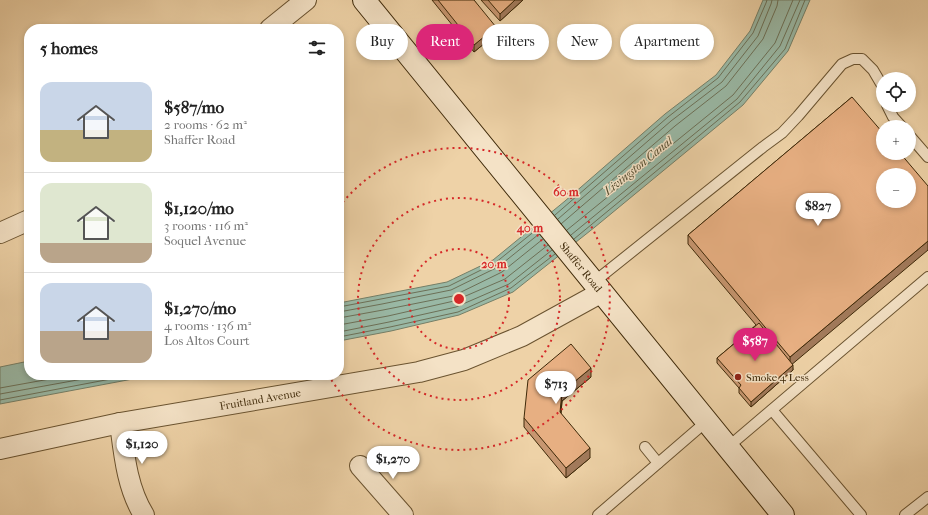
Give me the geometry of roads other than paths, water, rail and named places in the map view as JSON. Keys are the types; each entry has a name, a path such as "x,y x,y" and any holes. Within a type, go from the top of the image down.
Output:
{"main road":[{"name":"Shaffer Road","path":"364,0 783,515"}],"street":[{"path":"276,24 306,0"},
{"path":"0,232 24,222"},
{"name":"Fruitland Avenue","path":"0,449 120,423 419,372 464,360 522,336 598,287"},
{"path":"120,423 126,467 138,506 144,515"},
{"path":"360,466 402,515"}],"lane":[{"path":"598,287 757,152 782,133 842,64 853,59 862,60 873,70 876,75"},
{"path":"916,143 928,157"},
{"path":"728,447 928,277"},
{"path":"772,410 861,515"},
{"path":"598,515 707,421"},
{"path":"645,447 658,463"},
{"path":"905,515 926,501"}],"water":[{"name":"Livingston Canal","path":"763,0 810,0 788,51 743,105 595,227 513,292 459,315 344,340 344,302 447,282 493,260 565,201 665,114 716,75 750,31"},
{"path":"24,362 24,380 127,380 0,404 0,367"}],"place":[{"name":"Smoke 4 Less","path":"738,377"}]}
